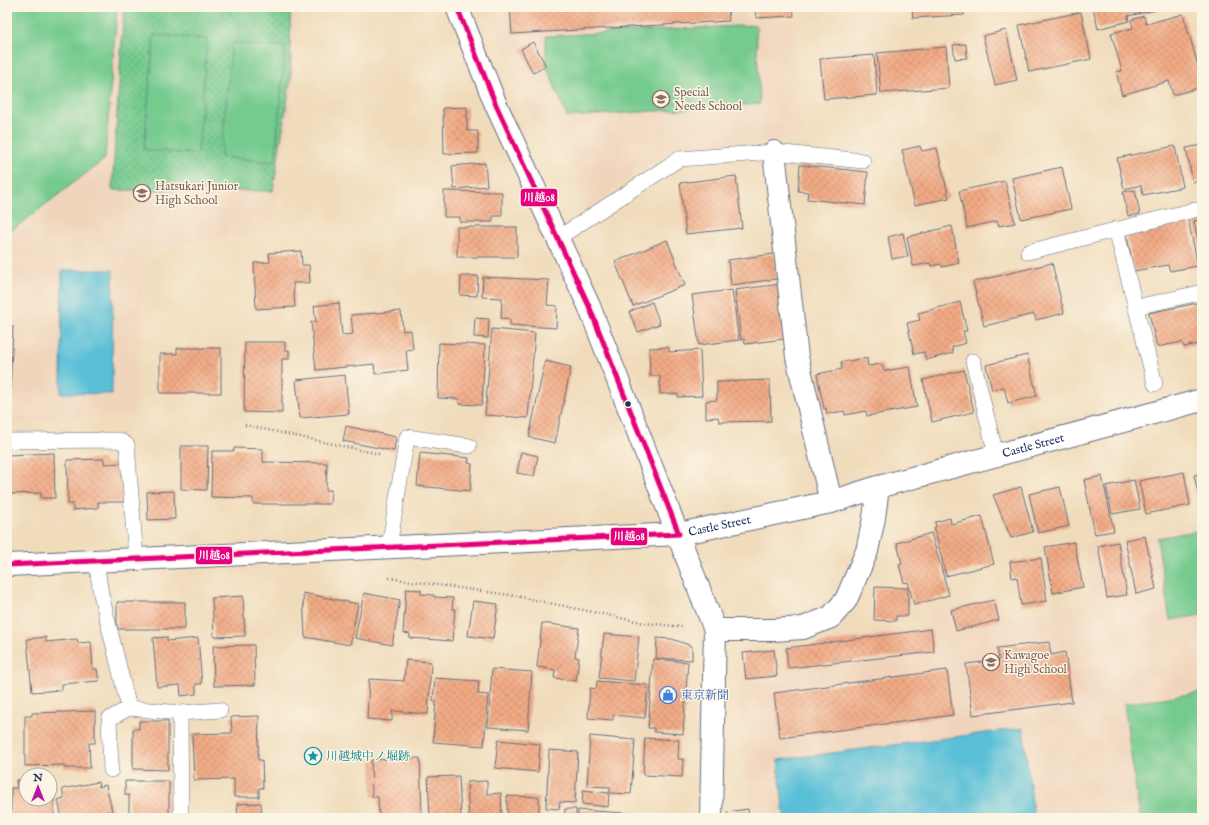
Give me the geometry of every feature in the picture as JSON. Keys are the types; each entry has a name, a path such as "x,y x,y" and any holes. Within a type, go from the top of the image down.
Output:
{"street":[{"path":"457,7 496,105 589,306 679,534 715,630 711,818"},
{"path":"774,152 797,357 831,502"},
{"name":"Castle Street","path":"7,565 679,534 831,502 878,487 1202,400"},
{"path":"715,630 774,630 803,628 832,617 846,600 867,551 874,518 878,487"}],"lane":[{"path":"558,238 679,159 774,152 863,161"},
{"path":"1028,252 1194,210"},
{"path":"1116,229 1155,384"},
{"path":"1136,307 1199,293"},
{"path":"973,361 996,455"},
{"path":"389,547 406,437 469,446"},
{"path":"7,441 119,440 127,445 136,559"},
{"path":"96,561 101,594 128,708"},
{"path":"111,770 109,719 128,708 180,713 220,710"},
{"path":"180,713 181,818"}],"path":[{"path":"245,425 403,459"},
{"path":"389,577 516,596 645,623 715,630"}],"shaded area":[{"name":"Hatsukari Junior High School","path":"7,7 298,7 296,74 285,155 270,231 144,249 135,414 13,423 16,318 7,318"},
{"name":"Special Needs School","path":"486,7 745,7 745,19 793,21 802,139 673,146 585,212 577,168 564,160 549,161"},
{"name":"Kawagoe High School","path":"1202,522 1202,818 752,818 736,684 778,680 783,644 926,624 928,611 997,596 1002,617 1091,603 1086,543"}],"green space":[{"path":"7,7 117,7 105,159 7,234"},
{"path":"124,7 290,7 291,77 273,191 112,190"},
{"path":"756,25 760,104 567,117 546,65 546,36"},
{"path":"154,35 207,39 198,154 144,150"},
{"path":"232,43 285,47 275,162 221,157"},
{"path":"1202,530 1202,615 1170,620 1157,538"},
{"path":"1202,692 1202,818 1140,818 1124,704"}],"water":[{"path":"62,270 113,270 112,394 61,393"},
{"path":"1023,728 1034,818 784,818 778,760"}],"building":[{"path":"510,7 728,7 729,21 512,34"},
{"path":"755,7 793,7 794,16 756,18"},
{"path":"912,7 964,7 964,15 913,18"},
{"path":"1093,7 1166,8 1128,16 1129,21 1098,29"},
{"path":"1081,12 1091,59 1029,72 1019,25"},
{"path":"1183,14 1198,65 1202,64 1202,87 1173,95 1169,81 1122,95 1116,72 1122,71 1111,33 1133,28 1131,20 1144,16 1146,24"},
{"path":"1006,30 1017,80 995,85 983,36"},
{"path":"533,42 546,66 533,73 521,49"},
{"path":"966,44 967,58 955,59 953,45"},
{"path":"946,47 949,88 881,93 877,53"},
{"path":"874,55 877,95 824,99 820,59"},
{"path":"467,107 467,131 478,131 478,153 444,154 443,108"},
{"path":"1202,145 1202,180 1193,182 1186,148"},
{"path":"920,146 922,151 937,148 949,198 915,205 902,150"},
{"path":"1175,146 1183,187 1143,195 1141,185 1124,189 1117,158"},
{"path":"485,163 487,186 454,189 452,166"},
{"path":"800,165 868,172 865,205 807,199 808,192 798,191"},
{"path":"1062,167 1071,209 1021,219 1012,178"},
{"path":"736,176 742,228 686,234 680,183"},
{"path":"1005,181 1015,223 999,226 997,221 967,228 959,191"},
{"path":"1135,190 1140,214 1128,216 1123,192"},
{"path":"444,191 502,192 502,216 493,216 493,222 460,222 460,217 444,217"},
{"path":"1188,219 1198,266 1170,271 1168,265 1134,271 1126,231"},
{"path":"1202,220 1202,256 1201,256 1194,221"},
{"path":"952,226 959,263 942,267 941,264 931,266 930,263 913,266 907,237"},
{"path":"457,227 517,227 517,257 457,257"},
{"path":"903,233 908,256 892,259 888,237"},
{"path":"667,240 685,285 633,306 615,262"},
{"path":"301,251 302,265 309,265 310,283 293,283 295,307 256,309 254,263 270,262 269,253"},
{"path":"774,254 777,279 731,285 728,260"},
{"path":"1052,263 1064,313 1036,320 1034,314 984,326 973,282"},
{"path":"461,276 478,276 477,296 460,295"},
{"path":"483,277 549,280 547,305 557,306 556,328 510,325 510,319 501,318 502,298 482,297"},
{"path":"781,284 787,329 783,330 784,339 745,344 744,339 741,340 735,290"},
{"path":"732,290 739,340 699,345 692,295"},
{"path":"652,302 660,324 638,332 629,312"},
{"path":"960,302 967,331 963,331 966,343 952,347 953,353 926,360 924,352 914,354 907,323 920,320 918,313"},
{"path":"1202,302 1202,343 1184,347 1182,342 1157,347 1149,313"},
{"path":"339,303 342,335 353,334 351,315 401,311 403,331 411,330 413,349 406,350 408,370 375,374 374,364 316,370 311,322 316,322 314,306"},
{"path":"475,318 489,319 488,338 474,337"},
{"path":"7,325 13,326 10,394 7,394"},
{"path":"492,329 535,333 528,418 485,415"},
{"path":"245,342 285,342 285,350 289,350 289,359 282,359 282,413 244,412"},
{"path":"439,343 485,345 482,405 459,404 459,399 438,398"},
{"path":"669,347 669,352 700,350 702,396 678,397 678,394 660,394 660,376 650,376 649,348"},
{"path":"177,348 221,348 221,393 160,393 160,354 177,354"},
{"path":"1027,355 1037,396 1008,403 1004,387 992,390 986,365"},
{"path":"867,358 868,366 882,364 884,371 910,367 917,407 867,416 866,411 845,415 844,411 827,414 826,408 824,409 817,374 842,369 841,362"},
{"path":"545,361 571,367 555,443 529,437"},
{"path":"964,370 974,412 932,422 923,380"},
{"path":"345,375 349,414 300,418 296,380"},
{"path":"770,380 771,421 719,422 718,417 706,418 706,401 717,400 717,382"},
{"path":"346,426 396,437 394,451 343,441"},
{"path":"181,446 208,446 207,490 181,489"},
{"path":"234,448 263,449 263,462 327,463 326,490 331,490 330,504 253,504 253,498 211,497 212,451 234,451"},
{"path":"521,452 538,456 534,476 517,473"},
{"path":"54,453 55,498 41,498 41,493 7,494 7,455"},
{"path":"420,453 469,458 468,463 472,464 470,491 417,486"},
{"path":"104,459 104,464 124,463 125,502 98,502 98,508 73,510 73,504 68,504 67,460"},
{"path":"1184,472 1190,505 1146,514 1139,481"},
{"path":"1202,473 1202,508 1201,508 1194,475"},
{"path":"1102,476 1114,531 1095,534 1084,480"},
{"path":"1134,480 1140,509 1112,514 1106,486"},
{"path":"1021,487 1033,532 1011,538 993,495"},
{"path":"1060,487 1069,526 1038,533 1029,494"},
{"path":"174,491 175,519 148,520 147,492"},
{"path":"982,516 994,564 946,576 934,528 936,527 935,522 950,518 951,524"},
{"path":"931,533 949,595 914,605 908,582 904,583 899,565 902,564 897,543"},
{"path":"1145,536 1156,589 1136,594 1125,540"},
{"path":"1074,542 1083,587 1053,593 1045,547"},
{"path":"1118,542 1127,595 1107,598 1098,546"},
{"path":"1041,558 1047,601 1021,605 1017,577 1012,578 1010,562"},
{"path":"875,587 908,588 908,616 896,616 896,621 874,620"},
{"path":"406,589 421,590 421,594 434,595 434,597 453,598 452,609 455,609 452,641 410,638 410,634 403,633"},
{"path":"303,593 358,604 350,645 305,637"},
{"path":"364,593 400,600 392,645 355,638"},
{"path":"243,596 245,636 214,637 212,598"},
{"path":"994,600 999,620 956,631 951,610"},
{"path":"473,601 498,604 493,639 468,636"},
{"path":"117,602 185,602 185,629 117,629"},
{"path":"542,623 579,628 575,657 579,658 576,681 554,678 555,670 537,667"},
{"path":"931,629 934,652 788,668 786,648"},
{"path":"604,634 639,637 634,681 599,678"},
{"path":"46,637 46,642 77,639 78,643 91,642 93,669 97,669 99,681 62,684 62,690 32,692 27,639"},
{"path":"167,637 167,641 198,638 202,684 196,684 196,694 181,696 180,685 157,687 153,638"},
{"path":"657,638 672,639 692,646 692,660 656,658"},
{"path":"1049,642 1051,655 1065,652 1072,702 973,715 966,664 999,660 997,648"},
{"path":"254,645 255,685 214,686 213,646"},
{"path":"774,650 777,676 746,679 743,653"},
{"name":"東京新聞","path":"653,659 688,662 683,734 654,732 654,728 648,728"},
{"path":"406,660 431,662 428,714 392,711 392,721 367,719 369,679 404,681"},
{"path":"492,669 532,672 528,730 488,727"},
{"path":"947,670 953,715 780,738 774,693"},
{"path":"435,678 479,681 478,694 488,695 484,746 433,742 436,701 433,701"},
{"path":"597,681 648,685 645,718 613,715 613,720 588,718 590,688 596,689"},
{"path":"95,711 95,743 89,743 90,768 64,768 64,765 25,766 25,716 32,716 32,713"},
{"path":"259,716 258,760 262,760 263,788 259,788 259,797 234,797 234,779 194,780 192,734 232,733 231,717"},
{"path":"139,721 168,721 168,770 133,769 133,729 139,729"},
{"path":"590,736 635,740 631,794 610,793 610,787 587,786"},
{"path":"645,738 679,740 678,759 683,759 682,777 643,775"},
{"path":"498,740 540,744 538,772 495,768"},
{"path":"549,750 578,752 575,803 560,802 559,809 546,808"},
{"path":"420,758 422,815 379,818 378,797 372,797 371,760"},
{"path":"459,776 461,818 430,818 428,777"},
{"path":"16,780 18,780 18,807 54,807 54,817 11,817 11,788 17,788"},
{"path":"125,781 169,781 169,817 129,818 129,795 125,795"},
{"path":"487,781 487,794 501,793 502,818 469,818 467,782"},
{"path":"98,782 99,787 106,785 112,811 81,818 76,818 75,815 62,818 58,800 64,798 62,789"},
{"path":"583,790 609,793 608,807 582,804"},
{"path":"507,796 539,797 539,818 507,818"},
{"path":"261,803 262,818 238,818 237,804"},
{"path":"565,809 576,809 576,818 564,818"},
{"path":"748,809 749,818 728,818 727,812"},
{"path":"578,810 641,814 641,818 578,818"}],"transit line":[{"name":"川越08","path":"7,565 679,534 589,306 496,105 457,7"}],"place":[{"name":"Special Needs School","path":"661,99"},
{"name":"Hatsukari Junior High School","path":"142,193"},
{"name":"Kawagoe High School","path":"991,662"},
{"name":"東京新聞","path":"668,695"},
{"name":"川越城中ノ堀跡","path":"313,756"}]}
